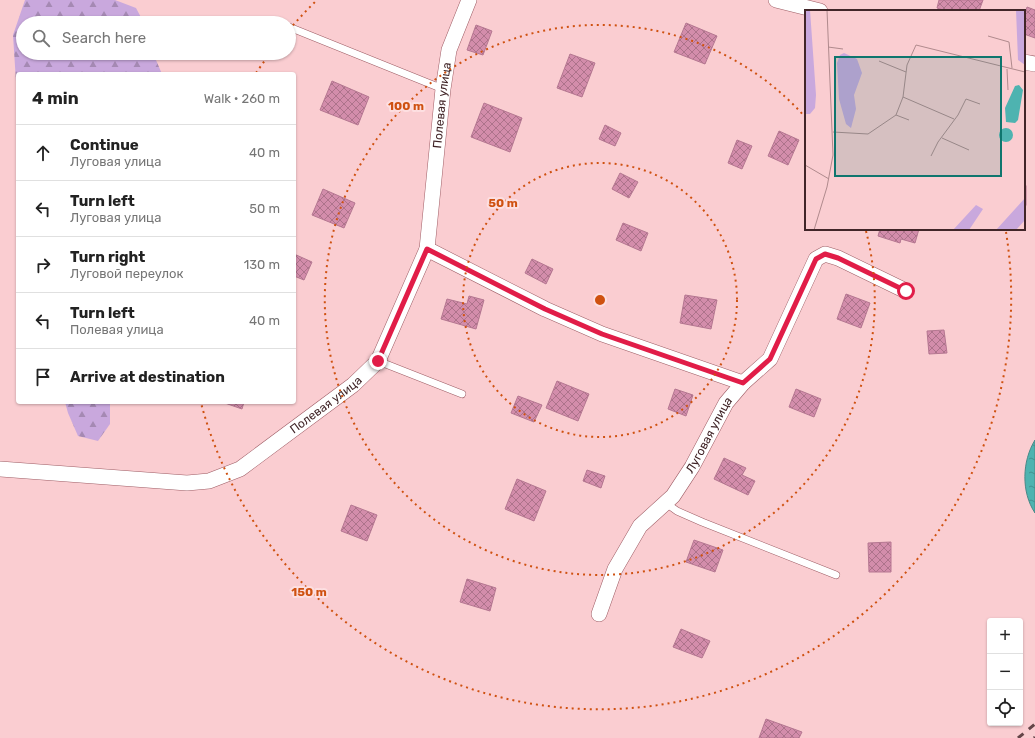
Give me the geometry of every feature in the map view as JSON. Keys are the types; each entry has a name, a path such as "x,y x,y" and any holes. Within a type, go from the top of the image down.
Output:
{"street":[{"name":"Полевая улица","path":"0,469 187,483 209,481 240,469 353,385 378,361 427,249 443,88 449,50 469,0"},
{"path":"776,0 816,10"},
{"path":"1025,62 1035,64"},
{"path":"427,249 545,309 602,334 743,383"},
{"name":"Луговая улица","path":"599,614 615,569 640,526 673,496 692,467 726,403 743,383 770,359 816,259 825,254 838,258 906,291"}],"lane":[{"path":"296,30 443,88"},
{"path":"378,361 462,394"},
{"path":"666,503 677,512 836,575"}],"green space":[{"path":"25,0 115,0 136,8 140,16 20,16"},
{"path":"16,26 16,60 156,60 161,72 16,72 16,82 13,35"},
{"path":"66,404 110,404 110,424 98,441 78,436"}],"water":[{"path":"1035,440 1035,513 1027,496 1025,476 1028,457"}],"building":[{"path":"939,0 983,0 979,10 943,10 937,8"},
{"path":"1027,7 1035,10 1035,38 1025,34 1025,14"},
{"path":"686,23 717,36 705,64 674,52"},
{"path":"476,25 492,31 483,55 467,50"},
{"path":"570,54 595,63 582,97 557,88"},
{"path":"332,81 369,97 358,125 320,110"},
{"path":"484,103 522,118 510,152 471,137"},
{"path":"605,125 621,133 615,146 599,139"},
{"path":"779,131 799,140 788,165 768,156"},
{"path":"737,140 752,146 742,169 728,163"},
{"path":"620,173 638,182 629,198 612,189"},
{"path":"1025,186 1026,186 1025,205"},
{"path":"323,189 355,203 344,228 312,215"},
{"path":"623,223 648,233 641,251 616,240"},
{"path":"880,230 919,230 915,243 901,239 900,243 878,236"},
{"path":"296,255 312,262 304,280 296,277"},
{"path":"532,259 553,269 546,284 525,273"},
{"path":"846,294 870,303 861,328 837,319"},
{"path":"685,295 717,300 711,329 680,323"},
{"path":"469,296 484,300 476,329 441,319 447,299 467,304"},
{"path":"944,330 947,353 929,354 927,331"},
{"path":"557,381 589,394 578,421 546,408"},
{"path":"675,389 693,395 686,416 668,409"},
{"path":"796,389 821,399 814,417 789,407"},
{"path":"518,396 542,405 534,422 511,413"},
{"path":"228,404 243,404 242,409"},
{"path":"724,458 746,468 742,475 755,481 748,495 714,479"},
{"path":"587,470 605,476 601,488 583,481"},
{"path":"517,479 546,491 534,521 505,509"},
{"path":"351,505 377,515 367,541 341,531"},
{"path":"694,540 723,550 715,572 686,562"},
{"path":"891,542 891,572 869,572 868,543"},
{"path":"467,579 496,588 490,611 460,602"},
{"path":"681,629 710,641 702,658 673,647"},
{"path":"766,719 802,732 799,738 759,738"}],"railway":[{"path":"1018,738 1035,724"}],"route":[{"path":"378,361 427,249 545,309 602,334 743,383 770,359 816,259 825,254 838,258 906,291"}]}
